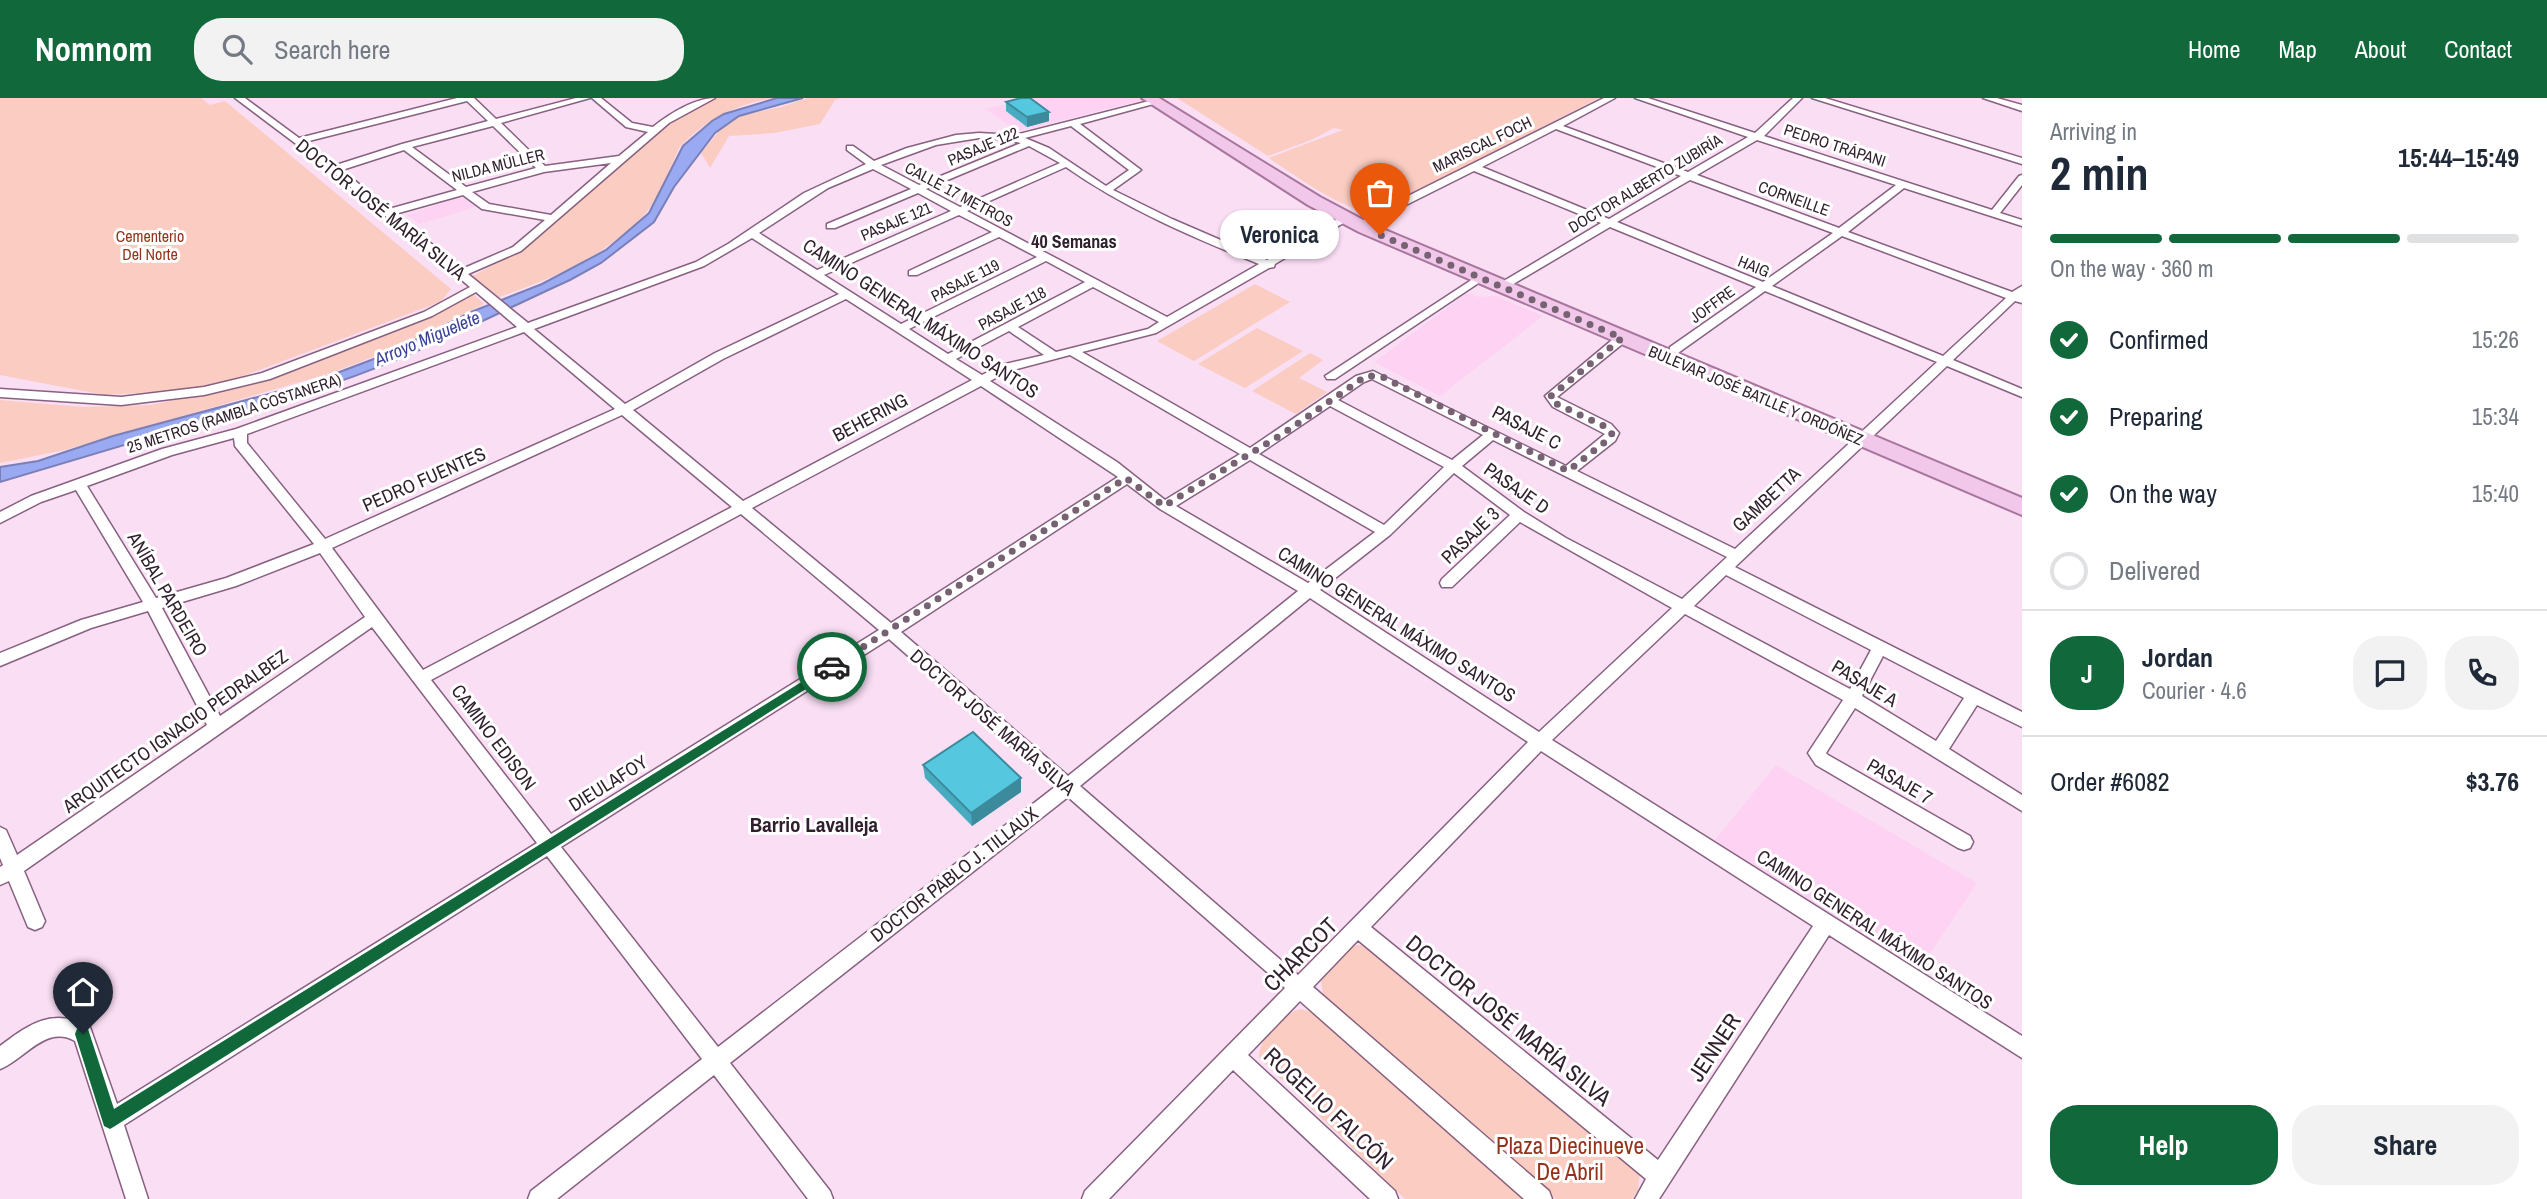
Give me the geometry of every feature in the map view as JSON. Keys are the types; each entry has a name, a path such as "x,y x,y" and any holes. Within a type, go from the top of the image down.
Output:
{"main road":[{"name":"BULEVAR JOSÉ BATLLE Y ORDÓÑEZ","path":"1156,99 1368,220 1622,338 2022,495"},
{"name":"BULEVAR JOSÉ BATLLE Y ORDÓÑEZ","path":"1200,125 1345,219 1479,278 1506,284 1674,350 2022,507"}],"street":[{"name":"DOCTOR JOSÉ MARÍA SILVA","path":"239,98 335,169 890,631 1541,1199"},
{"path":"298,141 468,98 543,169"},
{"path":"335,169 405,146 586,98"},
{"path":"596,98 629,125 654,130"},
{"path":"460,274 507,255 654,130 675,114 711,98"},
{"name":"MARISCAL FOCH","path":"1368,220 1611,98"},
{"name":"PEDRO TRÁPANI","path":"1639,98 2022,223"},
{"name":"DOCTOR ALBERTO ZUBIRÍA","path":"1506,284 1756,136 1798,98"},
{"path":"1816,98 2022,161"},
{"path":"1987,98 2022,108"},
{"path":"1016,138 1156,99"},
{"path":"1072,122 1136,170 1110,187"},
{"name":"CORNEILLE","path":"1555,125 1688,176 2019,295"},
{"name":"25 METROS (RAMBLA COSTANERA)","path":"0,518 36,499 167,452 241,432 519,324 700,264 725,253 807,195 875,166 955,138 1016,138"},
{"path":"1016,138 1031,142 1095,184 1110,187 1211,241 1270,265"},
{"name":"PASAJE 122","path":"831,226 1031,142"},
{"path":"405,146 486,207 552,218"},
{"name":"CALLE 17 METROS","path":"850,148 875,166 958,212 1167,322"},
{"name":"NILDA MÜLLER","path":"386,213 543,169 620,159"},
{"name":"PASAJE 121","path":"816,274 1066,164"},
{"name":"HAIG","path":"1475,167 2022,393"},
{"path":"1994,214 2022,177"},
{"name":"JOFFRE","path":"1674,350 1841,232 1903,184"},
{"name":"BEHERING","path":"422,678 1005,368 1137,335 1167,322 1270,265 1345,219"},
{"name":"CAMINO GENERAL MÁXIMO SANTOS","path":"752,233 979,382 1112,465 1164,506 1309,590 1540,741 2022,1048"},
{"path":"913,274 999,233"},
{"name":"PASAJE 119","path":"900,329 1044,258"},
{"path":"1331,376 1479,278"},
{"name":"PASAJE 118","path":"946,360 1092,284"},
{"path":"0,393 121,401 204,391 266,376 428,314 476,288"},
{"name":"PEDRO FUENTES","path":"0,660 59,634 249,576 323,546 623,410 741,344 847,294"},
{"name":"GAMBETTA","path":"1540,741 1864,434 2019,295"},
{"path":"1010,327 1053,355"},
{"path":"1568,471 1610,438 1612,433 1606,427 1557,404 1550,399 1551,396 1622,338"},
{"path":"1071,351 1385,532"},
{"name":"PASAJE C","path":"1330,401 1360,379 1373,375 1736,556"},
{"path":"1164,506 1330,401"},
{"name":"PASAJE D","path":"1330,401 1453,466 1519,515 1579,551 1683,605"},
{"name":"CAMINO EDISON","path":"241,432 240,443 323,546 374,618 717,1059 822,1199"},
{"name":"DOCTOR PABLO J. TILLAUX","path":"539,1199 1066,787 1309,590 1385,532 1453,466 1492,434"},
{"name":"DIEULAFOY","path":"110,1121 890,631 1126,478"},
{"name":"ANÍBAL PARDEIRO","path":"79,484 152,604 217,727"},
{"name":"PASAJE 3","path":"1447,583 1519,515"},
{"path":"1724,568 2022,720"},
{"name":"PASAJE A","path":"1683,605 1853,698 2022,804"},
{"name":"ARQUITECTO IGNACIO PEDRALBEZ","path":"6,873 374,618"},
{"path":"1853,698 1880,648"},
{"path":"1938,752 1974,696"},
{"name":"PASAJE 7","path":"1853,698 1817,753 1822,760 1964,842"},
{"name":"CHARCOT","path":"1093,1199 1540,741"},
{"path":"0,835 6,873 35,920"},
{"name":"JENNER","path":"1646,1199 1826,923"},
{"name":"DOCTOR JOSÉ MARÍA SILVA","path":"1359,929 1661,1177"},
{"path":"0,1059 30,1037 61,1026 73,1027 83,1034 137,1199"},
{"name":"ROGELIO FALCÓN","path":"1234,1056 1387,1199"}],"shaded area":[{"path":"1034,98 1142,100 1018,131 985,109"},
{"path":"463,198 475,207 420,224 407,215"},
{"path":"1467,293 1478,297 1496,296 1543,316 1440,396 1374,362"},
{"path":"1776,765 1977,883 1919,970 1715,840"}],"green space":[{"name":"Cementerio Del Norte","path":"0,98 201,98 210,105 225,101 451,289 440,302 225,383 185,390 105,395 0,375"},
{"path":"718,98 774,98 734,109 699,129 679,148 664,183 644,215 613,243 577,265 499,297 472,276 522,250 677,116"},
{"path":"808,98 841,98 835,100 820,124 774,133 729,136 710,168 701,153 721,129 739,116"},
{"path":"1177,98 1599,98 1376,212 1365,212 1337,201 1269,158 1343,130 1334,128 1268,156"},
{"path":"1255,284 1290,302 1194,361 1157,341"},
{"path":"473,294 484,304 386,352 331,373 65,450 0,463 0,400 83,407 151,405 261,381 305,367 447,308"},
{"path":"1257,328 1303,351 1245,388 1198,364"},
{"path":"1310,353 1323,360 1299,378 1327,392 1296,414 1252,391"},
{"name":"Plaza Diecinueve De Abril","path":"1367,945 1640,1173 1638,1190 1632,1199 1556,1199 1327,999 1323,994 1321,980 1351,947"},
{"name":"Plaza Diecinueve De Abril","path":"1301,1009 1316,1014 1526,1199 1405,1199 1259,1058 1263,1043 1273,1028 1294,1011"}],"water":[{"name":"Arroyo Miguelete","path":"777,98 803,98 739,116 715,133 674,187 654,222 601,263 570,280 421,349 344,380 0,482 0,467 38,461 113,436 313,382 387,354 471,312 542,284 606,250 649,213 683,146 712,121 724,114"}],"building":[{"path":"1030,98 1049,112 1027,117 1006,102"},
{"path":"973,732 1021,778 971,813 923,765"}],"way so far":[{"path":"832,667 1126,478 1164,506 1284,433 1366,376 1381,376 1568,471 1610,438 1612,433 1606,427 1550,399 1622,338 1380,235"}],"place":[{"name":"Veronica","path":"1380,235"}],"district":[{"name":"40 Semanas","path":"1074,241"},
{"name":"Barrio Lavalleja","path":"814,824"}],"route":[{"path":"83,1034 110,1121 832,667"}]}
